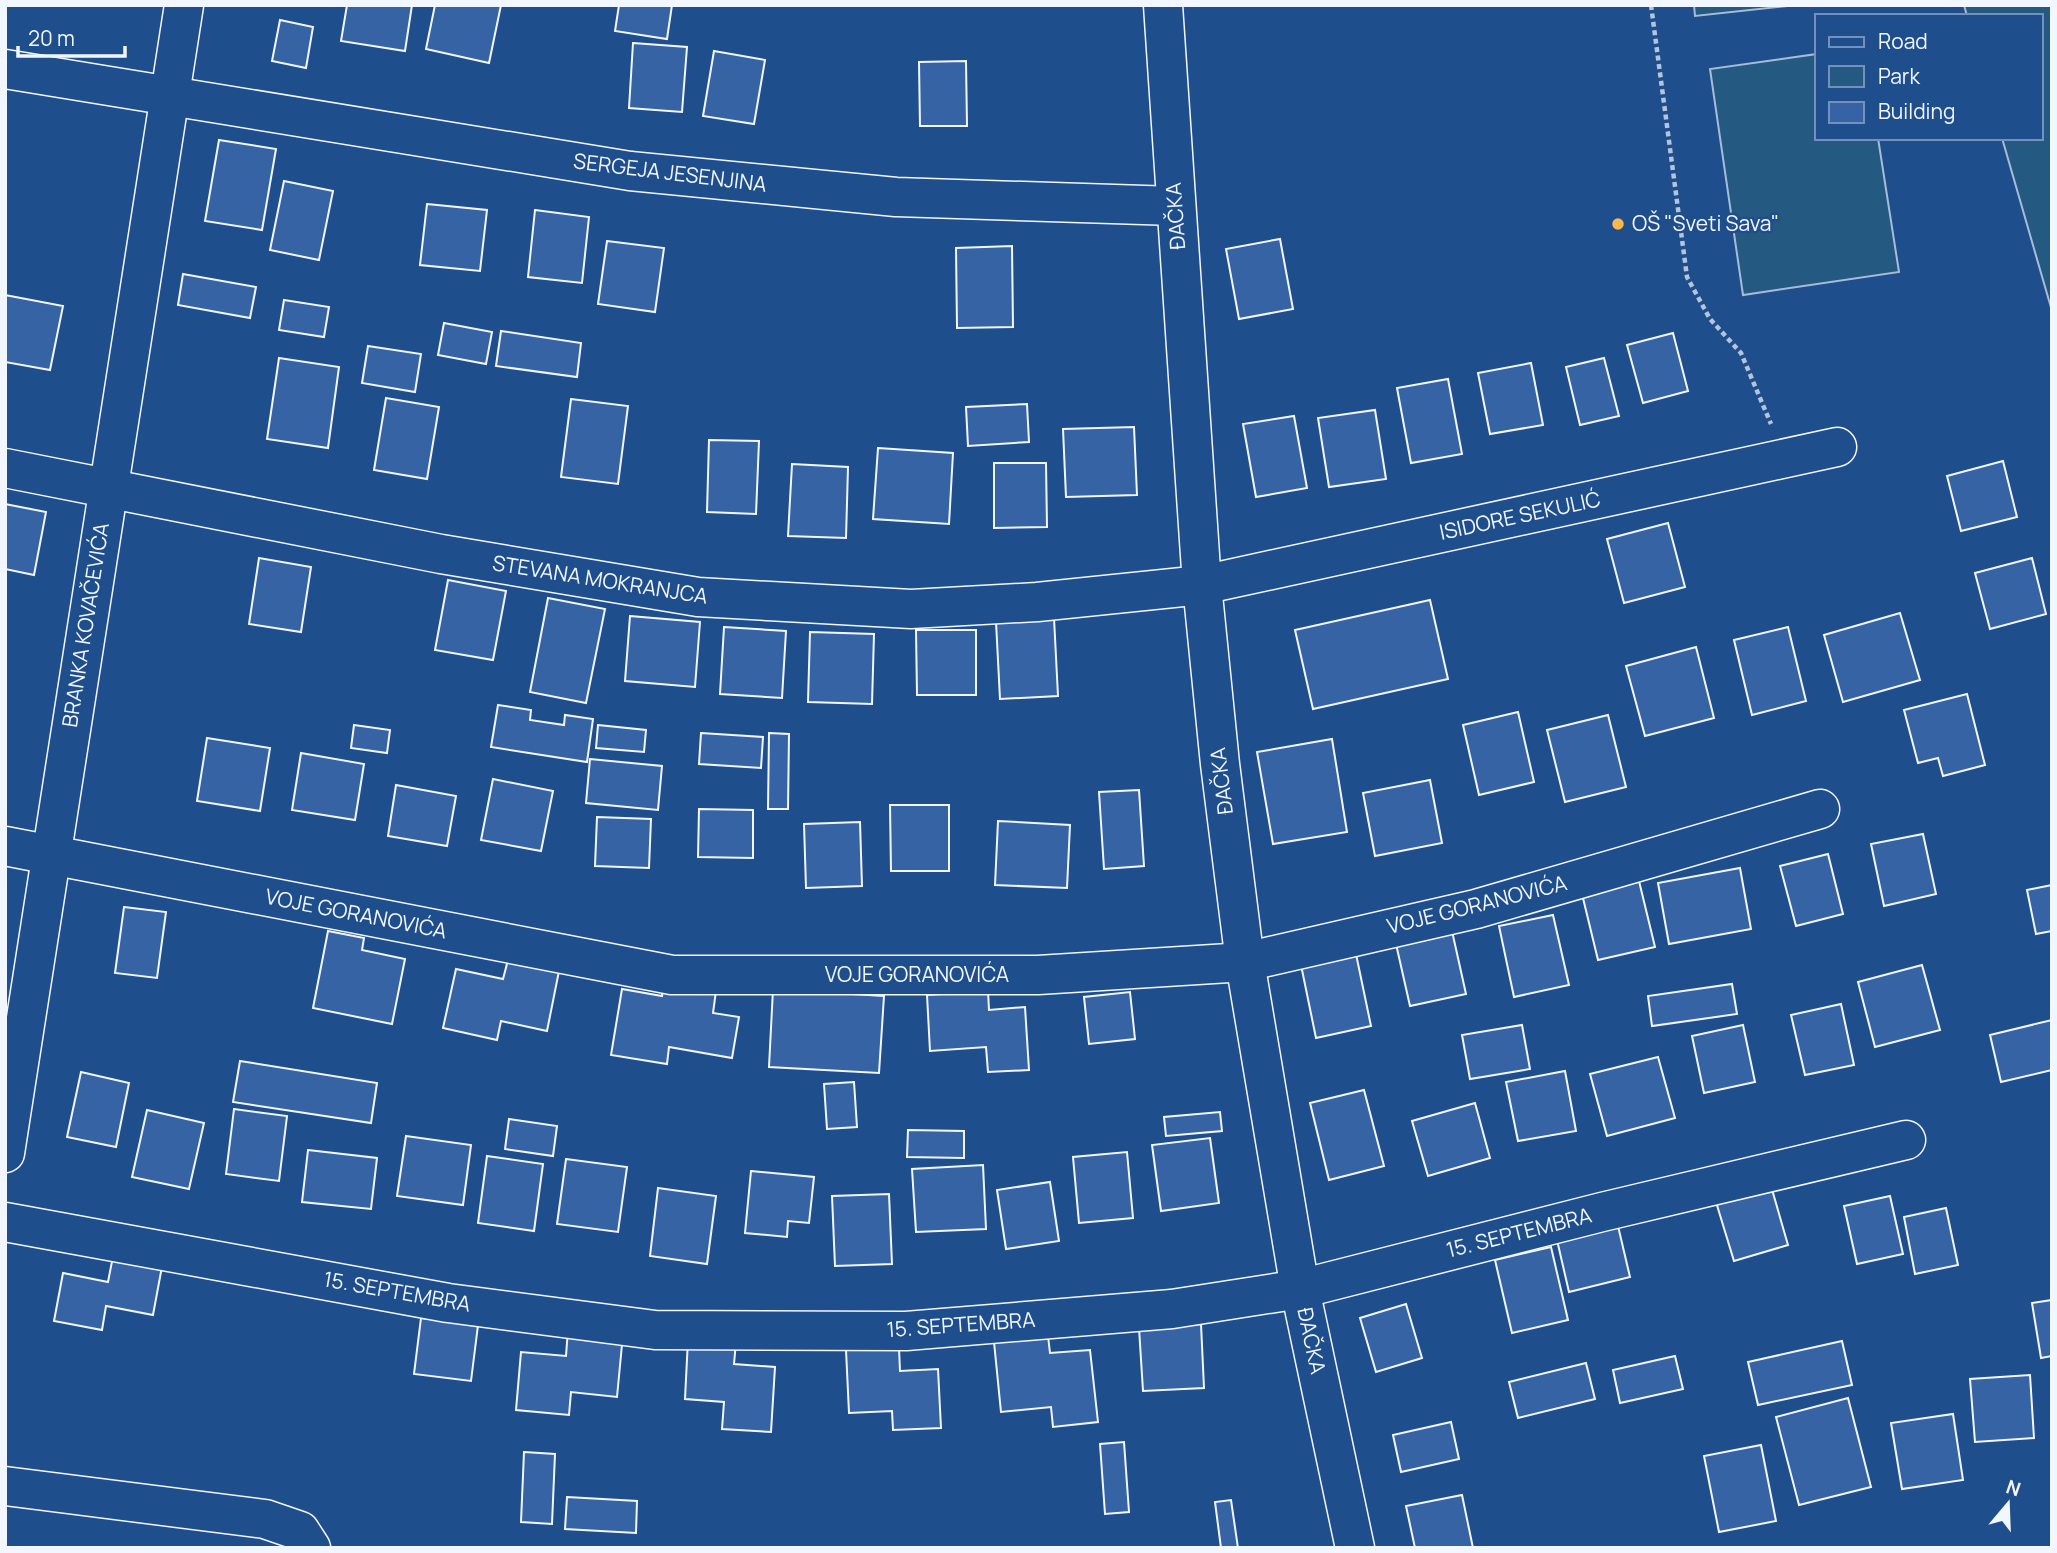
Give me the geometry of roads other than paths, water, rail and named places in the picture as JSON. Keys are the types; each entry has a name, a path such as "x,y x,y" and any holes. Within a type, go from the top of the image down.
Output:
{"street":[{"name":"BRANKA KOVAČEVIĆA","path":"5,1153 184,5"},
{"name":"ĐAČKA","path":"1163,5 1202,585 1220,764 1245,962 1300,1289 1356,1548"},
{"path":"5,69 169,97"},
{"name":"SERGEJA JESENJINA","path":"169,97 630,171 896,197 1175,206"},
{"name":"ISIDORE SEKULIĆ","path":"1202,585 1837,447"},
{"name":"STEVANA MOKRANJCA","path":"5,468 441,554 698,597 911,609 1037,603 1202,585"},
{"name":"VOJE GORANOVIĆA","path":"5,846 672,975 1038,975 1245,962 1476,909 1821,810"},
{"name":"15. SEPTEMBRA","path":"5,1222 448,1303 655,1330 906,1331 1172,1309 1300,1289 1602,1212 1906,1140"},
{"path":"5,1486 265,1519 300,1531 312,1548"}],"place":[{"name":"OŠ \"Sveti Sava\"","path":"1618,224"}]}
